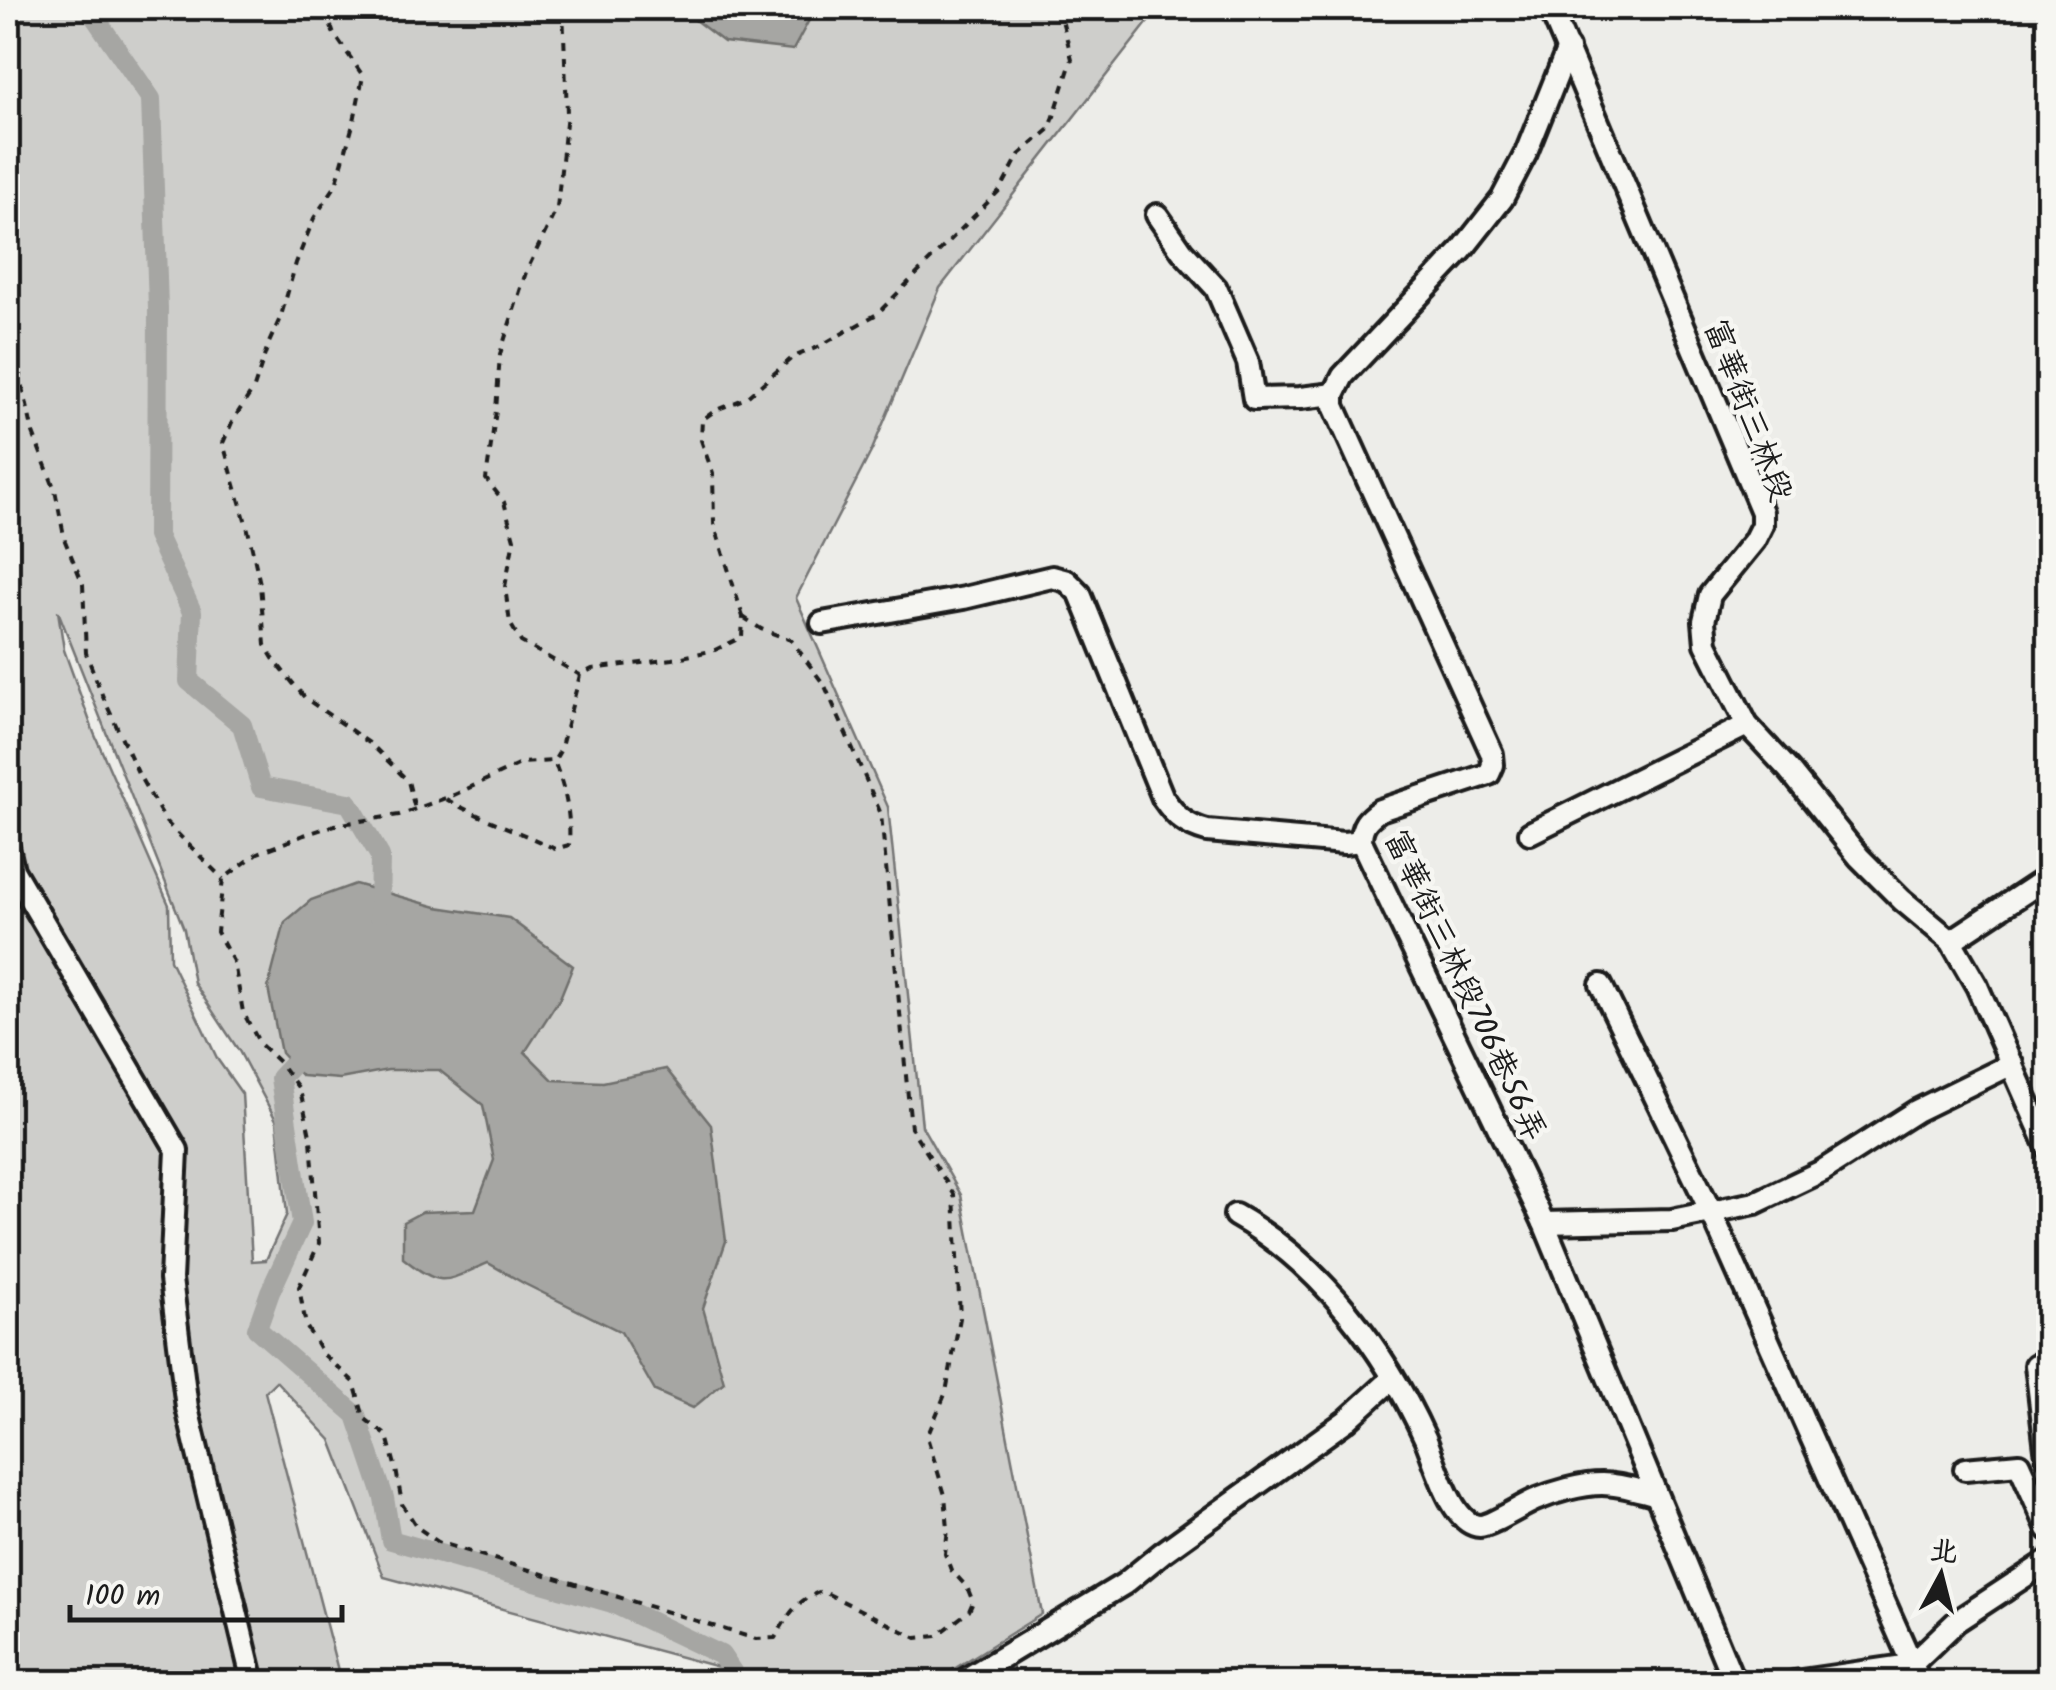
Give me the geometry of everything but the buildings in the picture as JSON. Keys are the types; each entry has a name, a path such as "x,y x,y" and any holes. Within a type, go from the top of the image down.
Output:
{"street":[{"name":"富華街三林段","path":"1550,8 1762,512 1762,524 1754,541 1710,595 1704,621 1706,644 1747,725 1860,857 1902,900 1952,941 1978,986 2048,1148"},
{"path":"1156,215 1216,288 1248,362 1254,398 1334,394 1343,376 1461,251 1502,199 1526,152 1568,48"},
{"name":"富華街三林段706巷56弄","path":"1334,394 1334,406 1494,765 1489,774 1380,810 1366,820 1361,842 1544,1223 1734,1682"},
{"path":"822,623 1052,578 1068,581 1080,594 1163,798 1176,816 1189,826 1207,831 1361,842"},
{"path":"1530,834 1747,725"},
{"path":"8,848 13,870 177,1150 170,1279 187,1408 254,1682"},
{"path":"1952,941 2048,877"},
{"path":"1601,985 1712,1214 1916,1674"},
{"path":"1544,1223 1672,1220 1754,1204 1822,1170 1916,1111 2012,1064"},
{"path":"1235,1214 1266,1232 1325,1288 1367,1336 1425,1437 1456,1510 1466,1520 1479,1526 1537,1499 1590,1485 1654,1494"},
{"path":"2036,1365 2048,1457"},
{"path":"962,1682 1124,1584 1346,1420 1393,1378"},
{"path":"1965,1469 2019,1464 2048,1528"},
{"path":"1794,1682 1916,1674 1957,1620 2048,1561"},
{"path":"2037,1682 2048,1677"}],"path":[{"path":"292,8 327,11 334,32 363,76 336,184 314,218 254,388 232,420 223,442 260,584 265,645 305,698 372,745 408,780 416,809"},
{"path":"562,8 567,113 557,208 526,272 500,354 486,480 504,502 514,539 505,587 510,623 521,642 580,675"},
{"path":"554,761 580,675 592,669 715,650 742,637 743,617 714,522 714,474 701,440 702,420 746,398 793,357 877,314 1001,189 1019,155 1050,128 1072,59 1060,8"},
{"path":"8,340 20,373 33,433 55,490 65,541 83,584 86,652 102,697 166,822 223,879"},
{"path":"554,761 522,763 398,816 304,835 258,853 223,879 217,932 234,963 242,1012 260,1044 300,1090 311,1140 319,1243 299,1287 306,1326 323,1354 354,1382 364,1418 387,1436 402,1504 416,1528 438,1542 756,1638 775,1638 803,1598 822,1590 918,1638 937,1636 968,1611 973,1602 945,1554 946,1496 927,1436 946,1392 960,1318 954,1194 911,1128 881,814 825,686 791,640 761,629 743,617"},
{"path":"445,798 474,815 555,848 569,844 566,790 554,761"}],"shaded area":[{"path":"8,8 1159,8 940,288 872,450 796,598 888,807 922,1126 961,1195 1042,1614 933,1682 774,1682 384,1577 331,1440 276,1381 265,1392 341,1682 8,1682","holes":["58,611 184,929 194,983 239,1051 277,1122 287,1214 266,1260 252,1261 242,1094 218,1060 170,960 169,905 94,733 64,650"]},
{"path":"683,8 815,9 793,50 724,42"},
{"path":"355,884 437,907 509,918 573,966 560,998 525,1052 553,1080 603,1082 666,1069 711,1125 726,1241 703,1308 724,1382 693,1408 655,1391 621,1332 488,1263 444,1279 427,1275 403,1258 403,1222 422,1212 475,1210 494,1160 483,1105 439,1070 388,1070 340,1079 302,1076 281,1053 268,988 285,922 311,900"}],"waterway":[{"path":"91,8 151,99 158,308 157,536 192,612 189,681 242,725 261,787 349,803 380,856 379,916"},
{"path":"308,1048 280,1078 302,1223 257,1329 356,1415 384,1498 391,1540 612,1603 721,1655 739,1682"}]}
